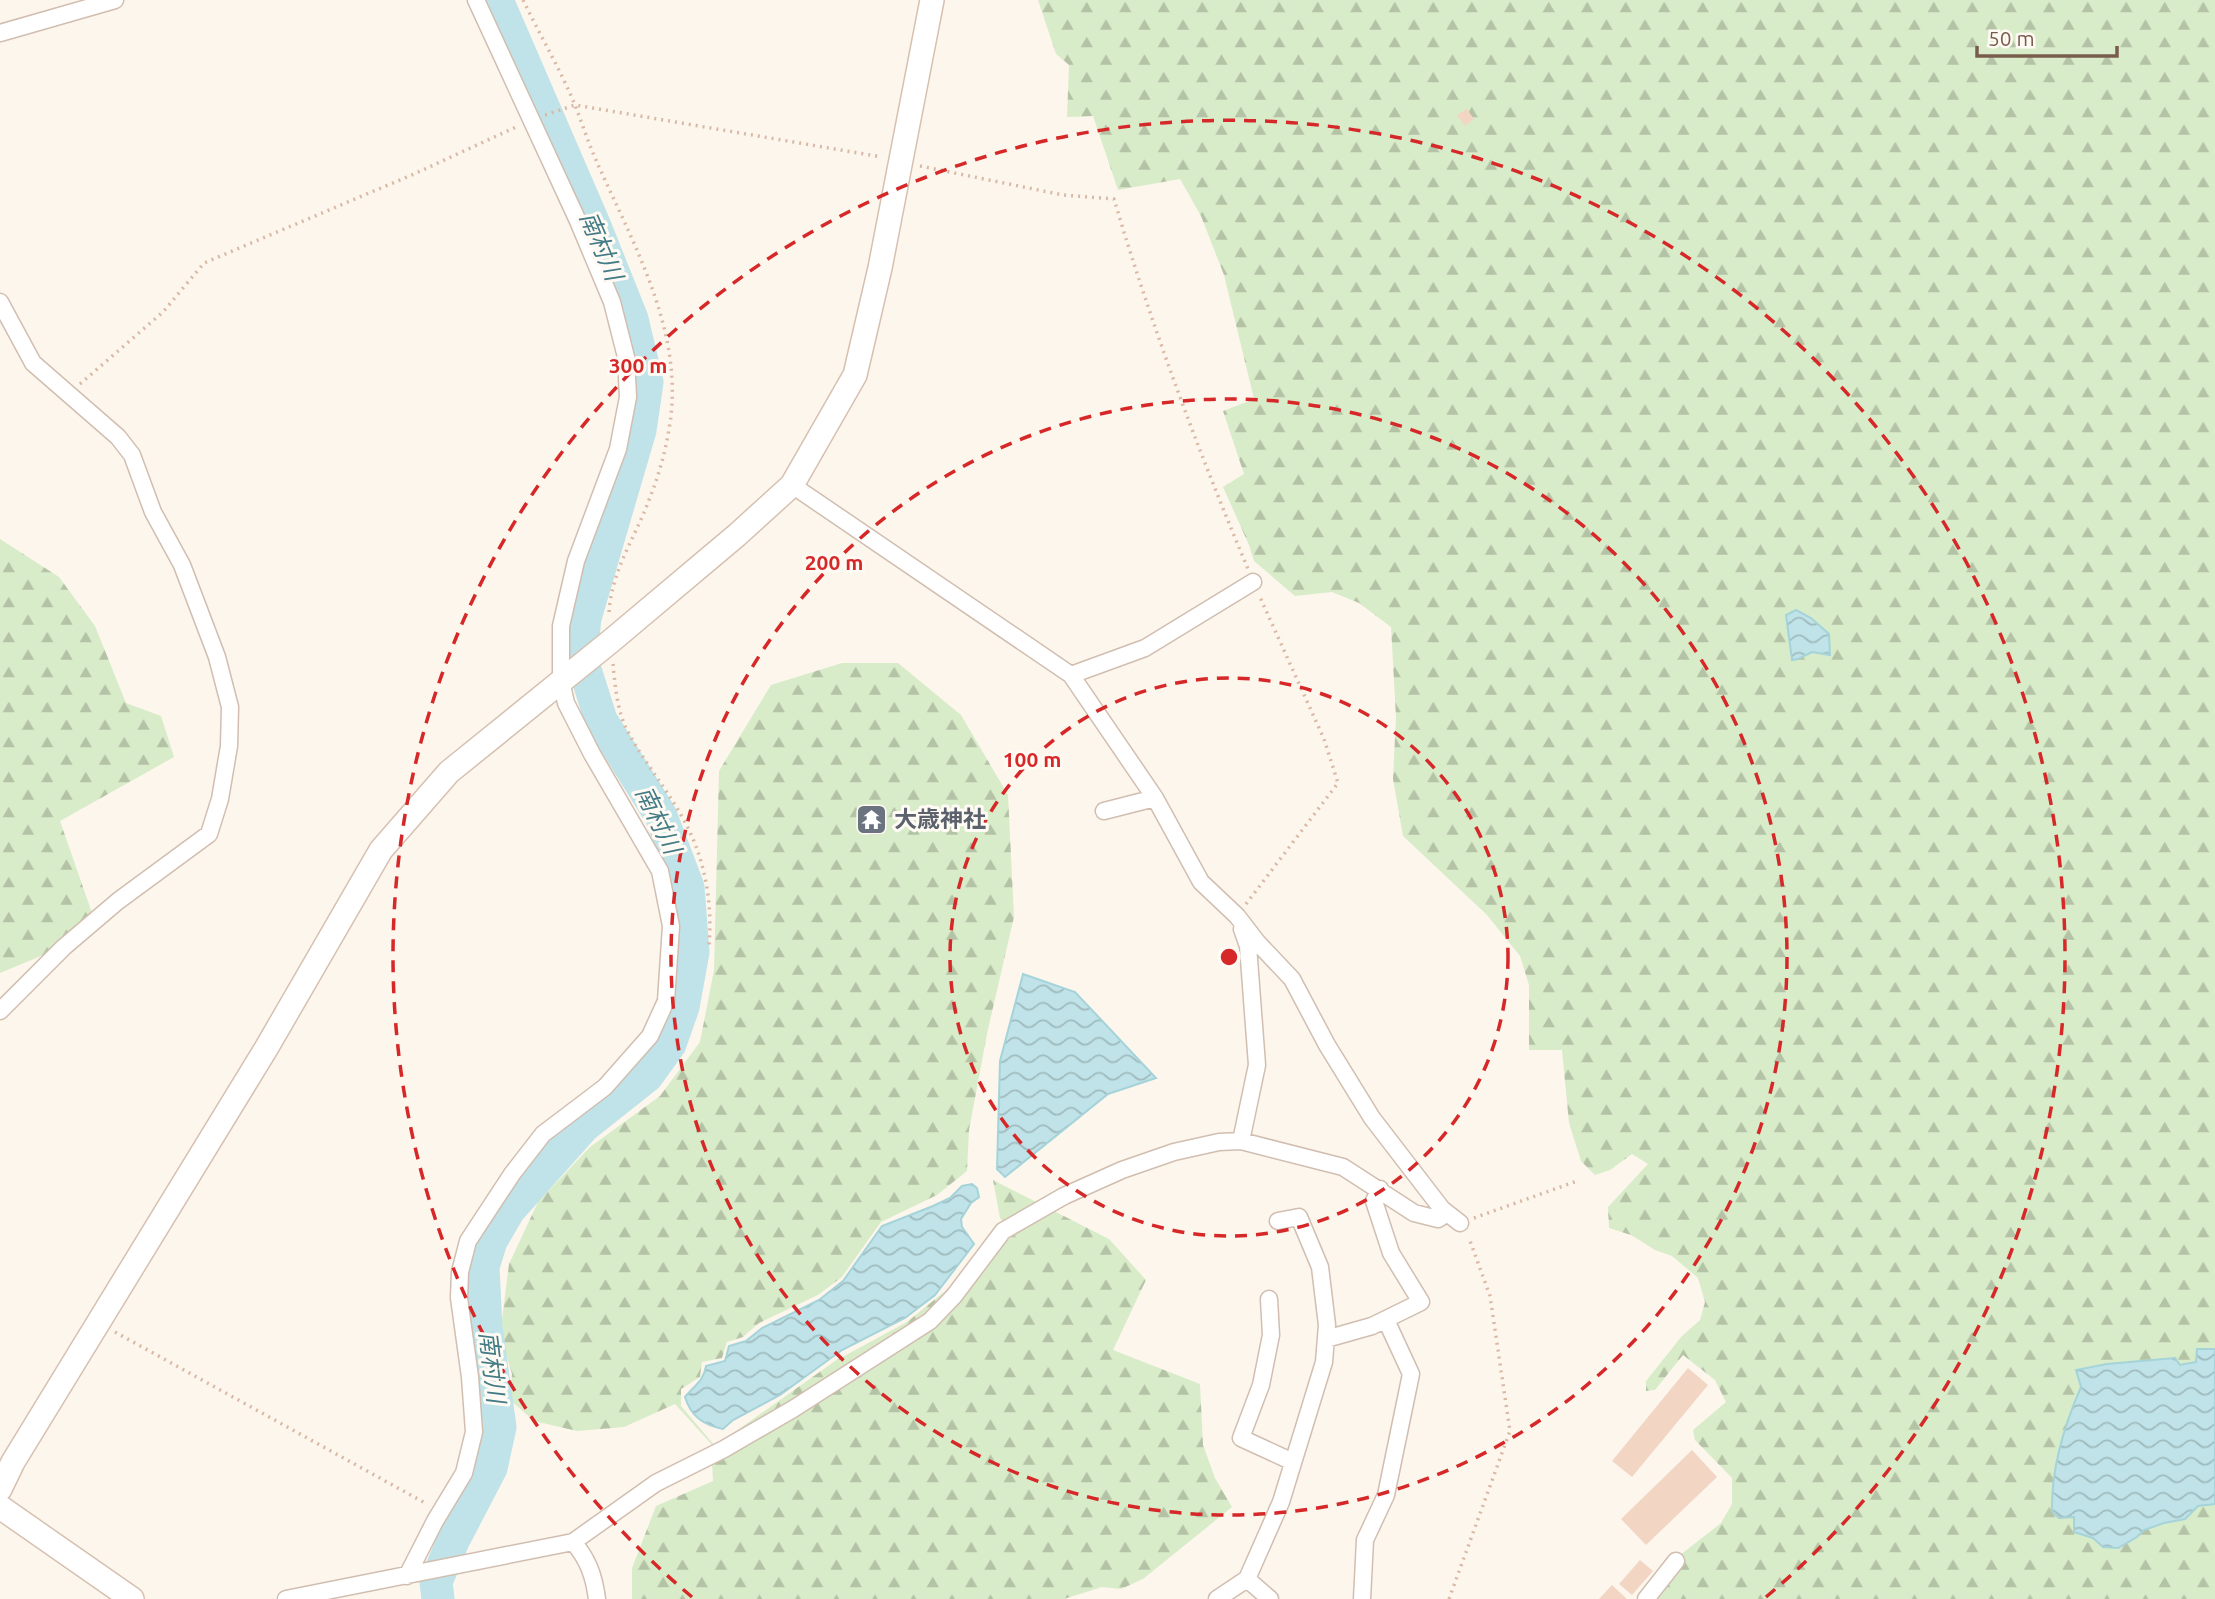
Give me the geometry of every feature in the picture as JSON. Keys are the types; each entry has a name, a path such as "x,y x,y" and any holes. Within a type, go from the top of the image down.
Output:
{"street":[{"path":"0,33 115,0"},
{"path":"407,1576 464,1473 474,1432 470,1377 459,1298 460,1272 468,1241 512,1174 543,1134 605,1087 650,1036 667,1001 671,926 660,870 592,754 566,703 562,681 561,626 576,561 618,449 628,397 626,357 612,302 476,0"},
{"path":"0,1489 13,1462 267,1047 382,850 449,772 611,641 792,485 855,375 880,268 932,0"},
{"path":"0,302 33,363 118,437 132,455 153,512 182,565 217,657 230,707 229,746 220,799 209,834 118,901 64,947 0,1011"},
{"path":"792,485 1071,675 1155,798 1201,881 1237,916 1292,979 1327,1045 1372,1118 1422,1185 1454,1218"},
{"path":"1071,675 1145,648 1253,582"},
{"path":"1104,811 1155,798"},
{"path":"1237,916 1248,946 1257,1066 1241,1141"},
{"path":"286,1599 573,1542 656,1483 793,1409 930,1321 954,1296 1003,1231 1064,1196 1122,1170 1174,1152 1219,1142 1241,1141 1343,1167 1414,1213 1438,1219 1454,1218"},
{"path":"1326,1339 1372,1326 1421,1302 1391,1253 1374,1201 1380,1189"},
{"path":"1217,1599 1247,1579 1281,1502 1324,1362 1327,1325 1320,1267 1299,1217 1278,1221"},
{"path":"1269,1299 1271,1335 1261,1385 1241,1438 1293,1462"},
{"path":"1362,1599 1364,1541 1387,1495 1410,1374 1386,1320"},
{"path":"0,1507 132,1599"},
{"path":"573,1542 585,1556 595,1581 597,1599"},
{"path":"1646,1599 1676,1561"},
{"path":"1247,1579 1270,1599"}],"path":[{"path":"523,0 575,105 587,140 640,256 665,332 672,373 672,408 665,452 649,501 617,574 610,601 611,641 619,707 626,727 682,816 705,874 711,918 709,945"},
{"path":"68,394 163,312 204,263 414,174 531,120 575,105 870,154"},
{"path":"901,162 1063,195 1114,199 1143,293 1222,507 1324,739 1338,783 1237,916"},
{"path":"1449,1599 1510,1431 1490,1296 1472,1244 1454,1218 1577,1181"},
{"path":"99,1324 441,1511"}],"green space":[{"path":"1038,0 2215,0 2215,1599 1639,1599 1656,1574 1721,1523 1732,1504 1732,1478 1695,1440 1693,1430 1726,1402 1715,1380 1683,1355 1655,1390 1646,1391 1646,1381 1682,1336 1700,1320 1705,1302 1698,1278 1672,1256 1655,1250 1631,1235 1609,1228 1608,1207 1648,1164 1632,1154 1610,1170 1595,1175 1581,1161 1569,1123 1562,1050 1529,1050 1529,985 1520,956 1487,915 1403,836 1393,779 1396,717 1391,627 1359,603 1332,592 1295,596 1254,561 1223,487 1244,474 1223,411 1254,399 1224,275 1201,216 1180,179 1118,190 1093,116 1067,117 1069,65 1056,54"},
{"path":"0,539 59,577 95,626 126,703 161,716 174,757 60,821 92,913 53,951 0,973"},
{"path":"842,663 898,663 961,715 1008,795 1014,917 988,1029 969,1130 967,1171 937,1195 881,1222 842,1277 818,1295 759,1323 743,1337 727,1342 722,1358 702,1362 700,1377 681,1389 681,1406 715,1446 835,1361 907,1322 1014,1235 1000,1218 993,1180 1109,1239 1146,1280 1113,1350 1200,1384 1203,1445 1215,1478 1232,1507 1143,1579 1121,1589 1102,1587 1064,1599 632,1599 632,1568 656,1506 713,1481 714,1447 675,1404 624,1427 577,1431 534,1421 509,1399 512,1374 500,1336 509,1264 538,1202 590,1147 660,1096 700,1042 714,970 719,771 771,685"}],"water":[{"path":"1796,610 1811,618 1829,634 1830,655 1812,652 1792,660 1786,615"},
{"path":"1023,974 1075,992 1156,1078 1108,1094 1005,1177 997,1169 1000,1061"},
{"path":"972,1184 977,1188 979,1197 971,1203 961,1219 962,1227 974,1244 935,1295 905,1318 842,1350 780,1395 733,1420 723,1429 704,1422 695,1415 685,1397 701,1380 706,1366 725,1361 729,1346 746,1341 762,1328 819,1300 843,1281 882,1226 933,1206 950,1198 962,1186"},
{"path":"2197,1349 2215,1349 2215,1504 2198,1506 2185,1519 2144,1530 2118,1548 2103,1547 2093,1538 2074,1532 2074,1517 2059,1518 2052,1511 2052,1495 2060,1448 2081,1387 2076,1370 2107,1364 2175,1358 2180,1365 2196,1362"}],"building":[{"path":"1467,109 1474,119 1465,126 1457,115"},
{"path":"1688,1368 1708,1385 1632,1477 1612,1461"},
{"path":"1692,1450 1717,1477 1646,1545 1621,1519"},
{"path":"1640,1560 1653,1571 1632,1595 1619,1584"},
{"path":"1612,1585 1627,1599 1599,1599"}],"waterway":[{"name":"南村川","path":"438,1599 436,1582 453,1541 491,1468 500,1427 486,1327 483,1267 491,1241 509,1210 584,1126 647,1076 670,1044 683,1007 693,952 688,887 661,816 601,720 581,657 585,618 640,430 647,382 632,319 497,0"}],"place":[{"name":"大歳神社","path":"871,819"}]}
